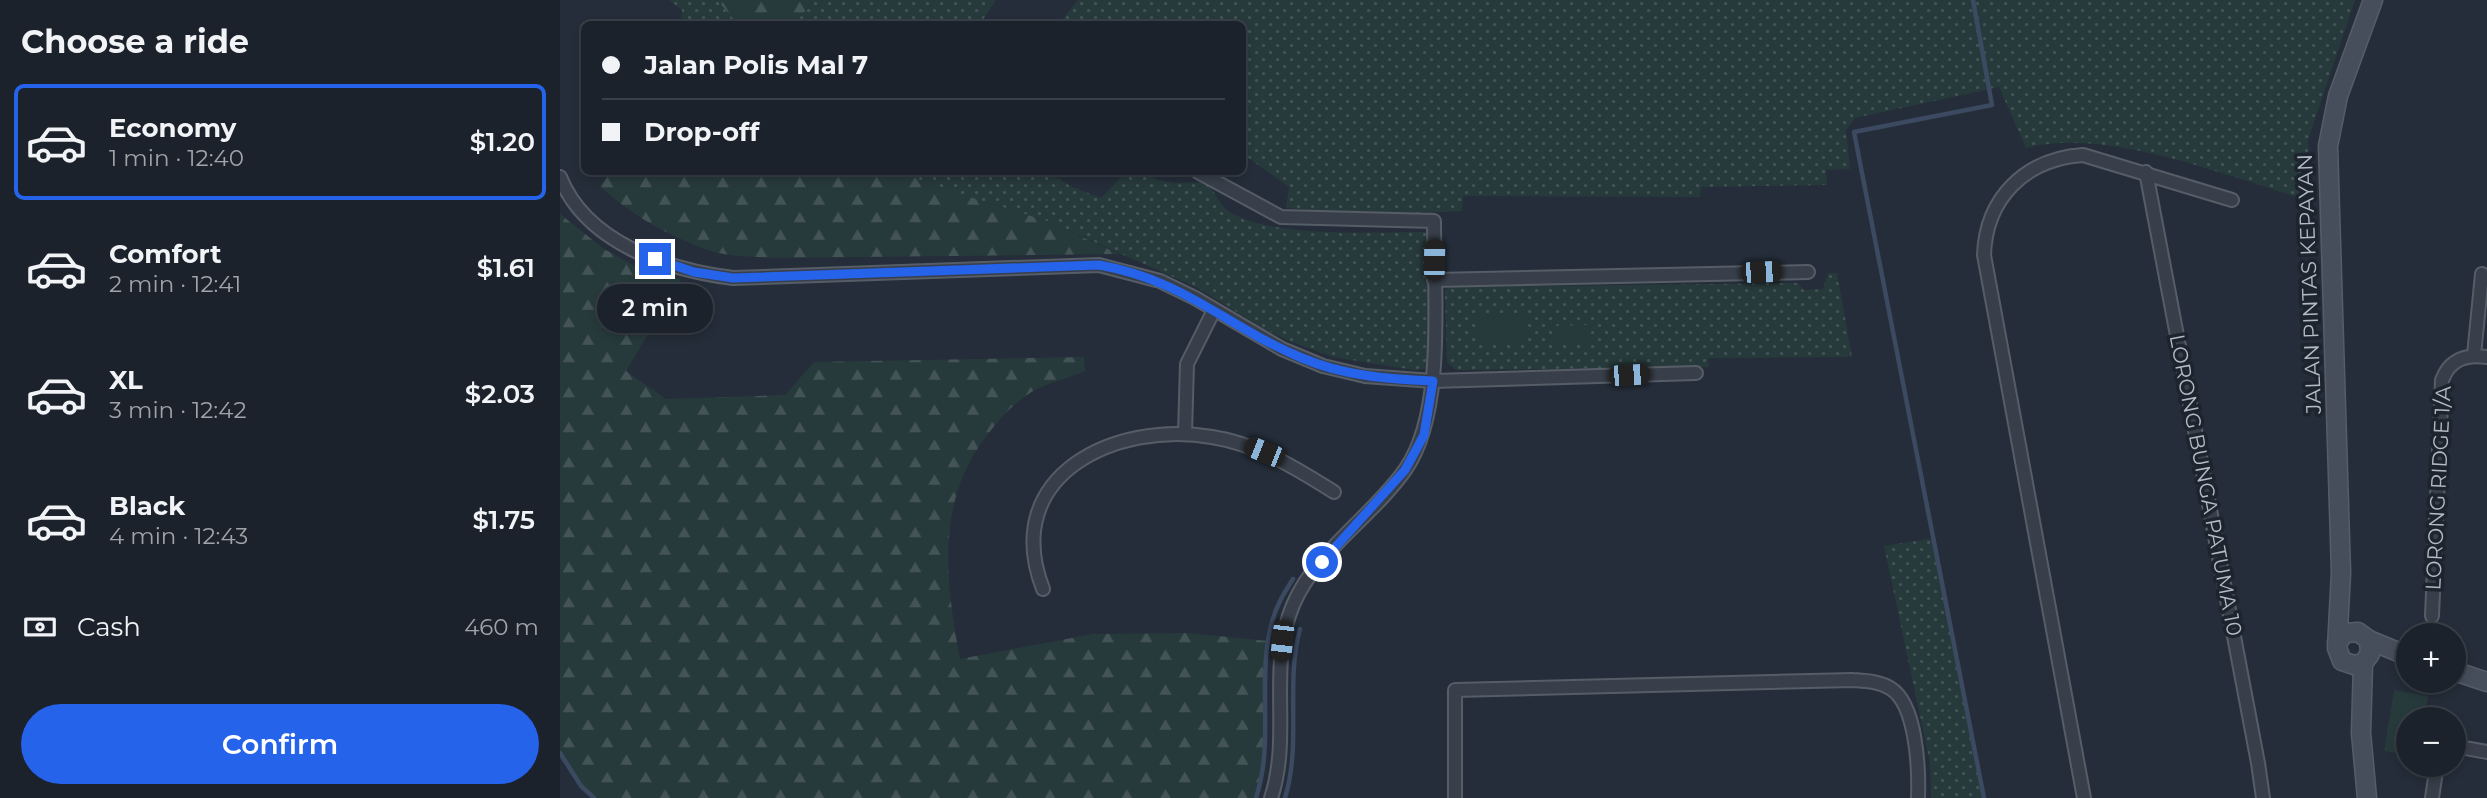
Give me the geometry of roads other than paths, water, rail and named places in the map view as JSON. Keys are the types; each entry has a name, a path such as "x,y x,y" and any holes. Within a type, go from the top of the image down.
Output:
{"street":[{"name":"JALAN PINTAS KEPAYAN","path":"2338,650 2341,573 2328,146 2338,96 2374,0"},
{"path":"2084,798 1984,255 1985,232 2002,197 2015,183 2047,163 2083,155 2232,200"},
{"name":"LORONG BUNGA PATUMA 10","path":"2146,172 2256,749 2263,798"},
{"path":"1204,175 1281,217 1434,221 1433,381 1424,435 1405,470 1322,562 1294,604 1282,641 1279,668 1282,752 1270,798"},
{"path":"560,177 577,208 602,231 655,259 694,272 733,278 1099,265 1160,281 1282,349 1323,366 1366,376 1433,381 1696,373"},
{"path":"1434,280 1808,272"},
{"path":"2481,356 2482,274"},
{"path":"1185,434 1187,364 1214,310"},
{"name":"LORONG RIDGE 1/A","path":"2432,616 2442,380 2452,363 2481,356"},
{"path":"1043,589 1033,558 1032,527 1040,502 1056,481 1075,465 1117,444 1149,436 1185,434 1245,444 1283,461 1334,492"},
{"name":"JALAN PINTAS KEPAYAN","path":"2341,573 2348,610 2365,636"},
{"path":"2367,798 2361,733 2352,692 2338,650 2345,634 2365,636 2396,651"},
{"path":"2361,733 2366,661 2371,649 2365,636"},
{"path":"2338,650 2350,665 2396,658"},
{"path":"2466,675 2487,682"},
{"path":"1455,798 1454,690 1852,680 1877,682 1900,696 1915,739 1918,798"},
{"path":"2466,748 2487,752"},
{"path":"2432,798 2435,777"}],"waterway":[{"path":"1973,0 1992,105 1854,132 1984,798"},
{"path":"1256,798 1264,754 1267,644 1276,610 1293,579"},
{"path":"1285,798 1292,756 1294,671 1300,629"},
{"path":"560,753 581,786 594,798"}]}
